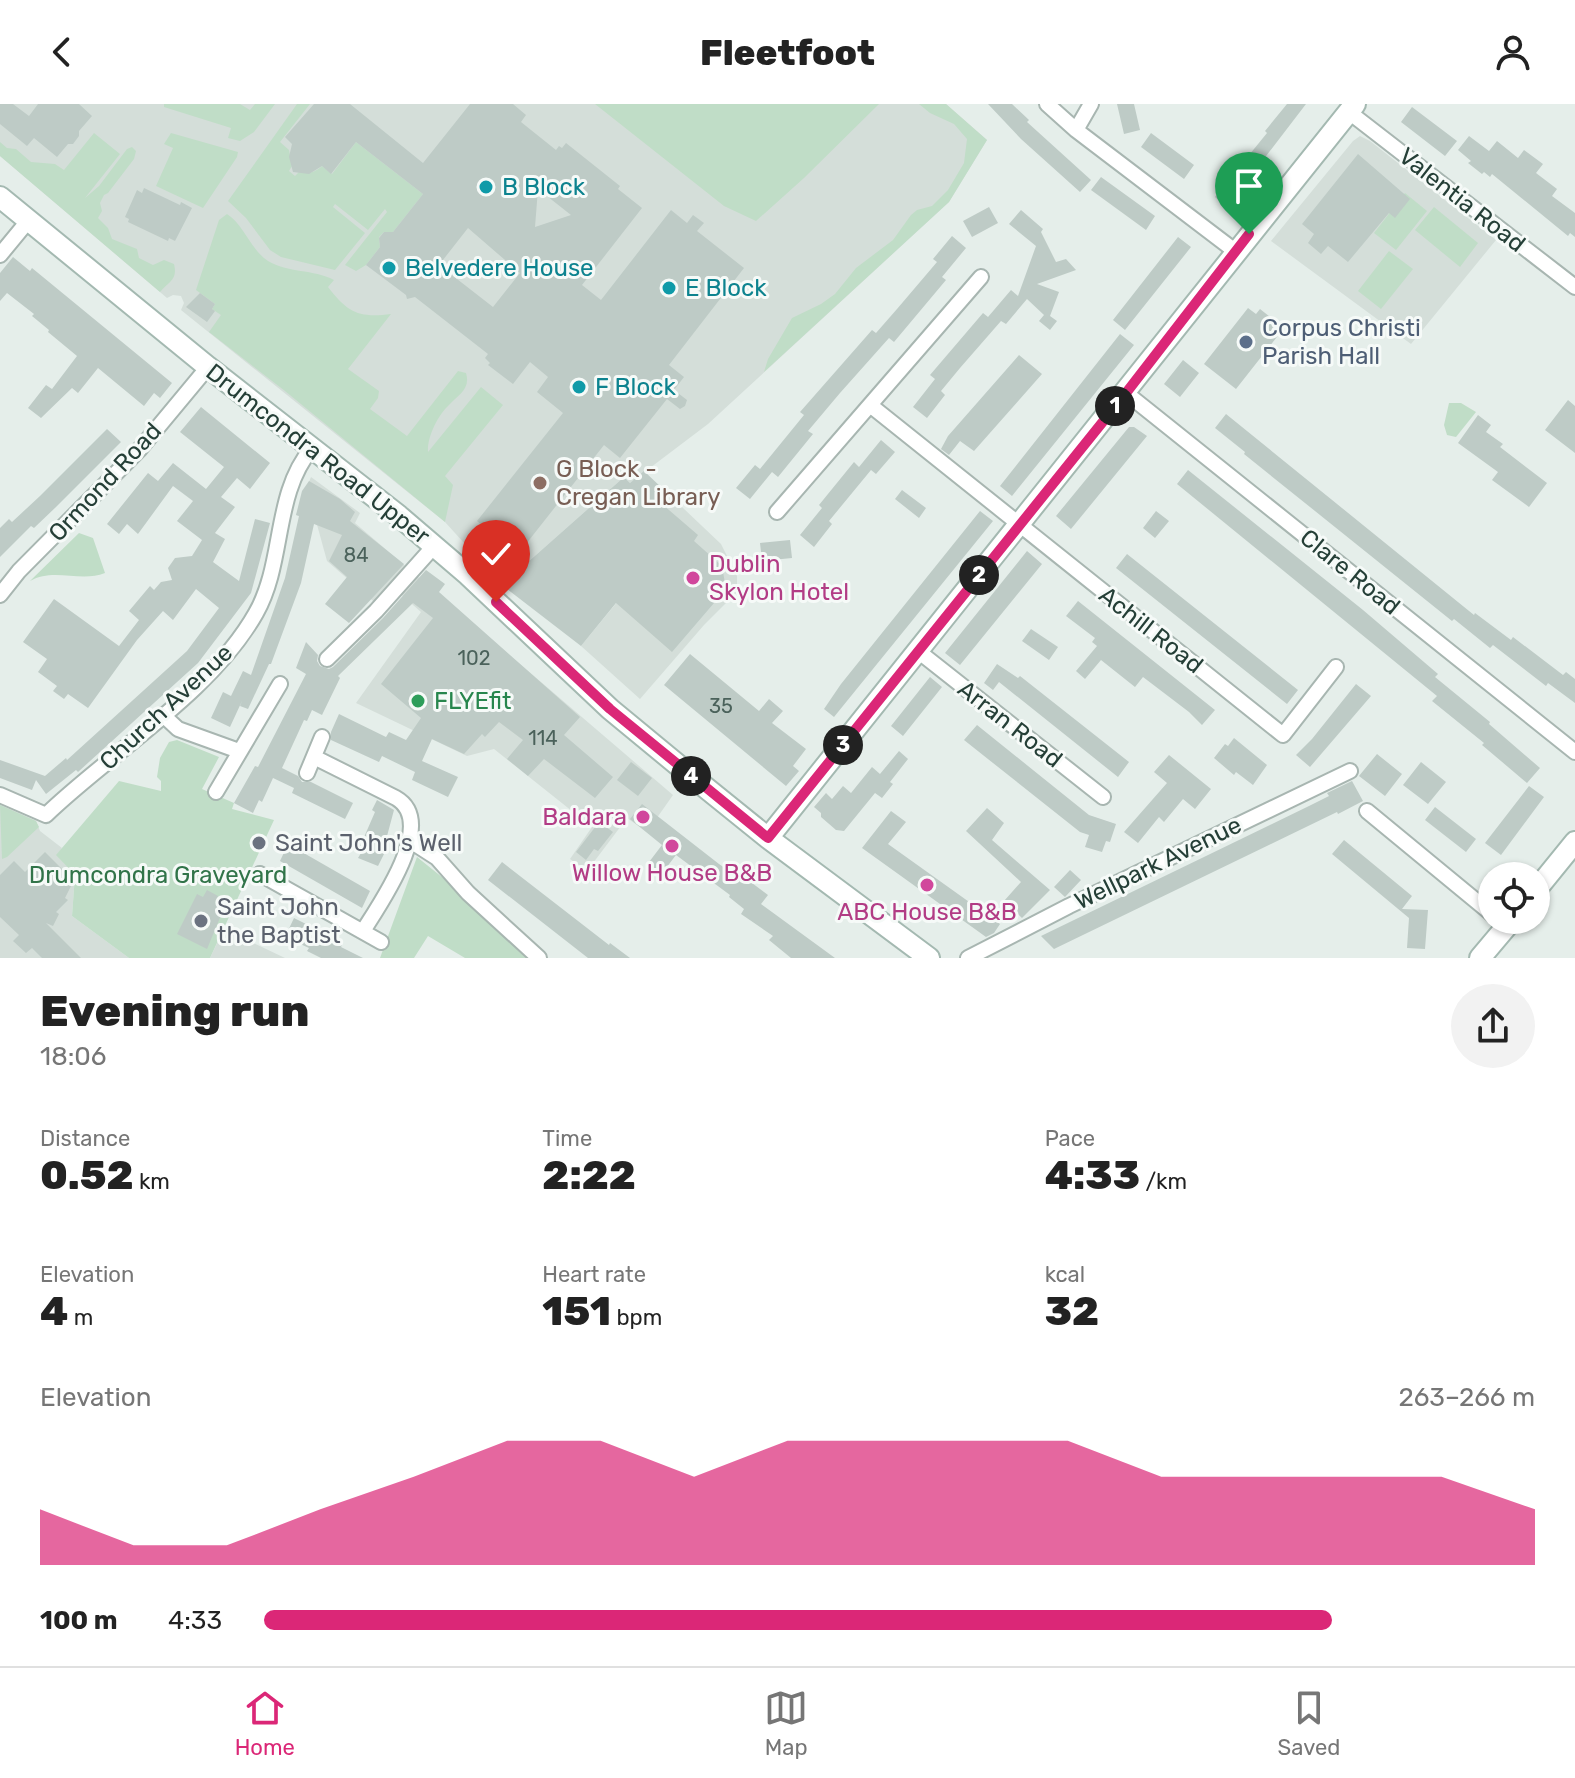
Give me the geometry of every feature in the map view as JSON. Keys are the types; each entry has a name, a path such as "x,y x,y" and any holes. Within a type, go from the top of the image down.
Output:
{"main road":[{"path":"768,838 1352,108"},
{"name":"Drumcondra Road Upper","path":"0,197 208,367 435,545 610,709 768,838 929,958"},
{"path":"1550,873 1575,842"},
{"path":"1480,958 1494,934"}],"street":[{"path":"1047,104 1076,130 1235,251"},
{"path":"1076,130 1091,104"},
{"name":"Valentia Road","path":"1352,108 1575,287"},
{"path":"0,255 28,221"},
{"path":"777,512 981,277"},
{"name":"Ormond Road","path":"0,595 19,571 132,458 208,367"},
{"name":"Clare Road","path":"1126,393 1575,752"},
{"name":"Achill Road","path":"870,405 1283,735 1336,667"},
{"name":"Church Avenue","path":"0,795 46,815 163,715 233,649 259,609 291,484 298,464 312,448"},
{"path":"327,659 376,611 435,545"},
{"name":"Arran Road","path":"918,651 1103,797"},
{"path":"216,792 280,684"},
{"path":"163,715 183,732 239,751"},
{"path":"307,773 322,737"},
{"path":"314,757 407,805 411,817 409,840 398,872 363,931"},
{"name":"Wellpark Avenue","path":"968,958 1350,771"},
{"path":"1367,811 1478,901"},
{"path":"409,840 437,858 468,893 539,958"},
{"path":"260,874 381,942"}],"shaded area":[{"path":"0,104 946,104 987,140 949,202 708,424 630,483 624,477 502,585 445,522 181,310 184,303 181,296 167,298 0,156"},
{"path":"1360,136 1496,240 1411,344 1271,241"},
{"path":"311,477 360,513 355,523 673,795 647,832 627,818 587,871 570,859 592,827 494,749 467,756 356,703 421,612 396,590 380,607 327,561 316,521 296,515"},
{"path":"663,489 721,544 737,576 737,592 640,699 581,646 646,567 616,539"},
{"path":"0,805 36,821 40,831 62,848 57,855 75,875 72,916 129,958 0,958"},
{"path":"224,929 285,958 210,958"}],"green space":[{"path":"164,104 240,104 250,110 255,104 275,104 254,132 240,141 228,138 231,128 164,107"},
{"path":"297,104 310,104 280,142 289,150 292,166 289,171 295,176 322,166 332,174 356,142 423,194 393,232 384,232 379,237 380,247 366,265 356,271 345,265 387,212 385,209 368,230 335,204 333,207 365,233 335,270 281,257 270,250 246,218 228,201"},
{"path":"595,104 879,104 756,221 724,206"},
{"path":"919,104 946,104 987,140 949,202 764,372 768,359 792,318 835,294 856,268 893,240 911,215 932,206 948,190 964,163 967,139 954,124"},
{"path":"94,133 120,154 85,198 99,186 127,149 132,147 136,151 134,159 104,195 98,218 108,228 112,239 137,249 139,258 153,265 164,260 174,264 174,277 160,292 0,156 0,142 7,148 16,149 31,162 55,164 64,170"},
{"path":"171,133 238,152 203,208 156,186 173,148 164,144"},
{"path":"1405,193 1427,211 1396,250 1374,233"},
{"path":"1434,207 1478,243 1460,267 1415,230"},
{"path":"227,214 268,261 334,280 328,287 355,312 391,314 348,369 379,391 370,409 407,436 458,371 466,373 465,388 437,420 428,452 481,387 503,405 445,476 453,485 445,522 209,332 221,315 212,309 215,304 196,290 219,220"},
{"path":"1389,251 1413,269 1381,309 1358,291"},
{"path":"1449,403 1461,403 1476,412 1456,437 1447,435 1444,425"},
{"path":"79,533 93,538 105,573 96,576 48,575 30,581"},
{"name":"Drumcondra Graveyard","path":"177,740 219,757 202,789 234,803 232,809 274,820 210,958 129,958 72,916 75,875 56,855 119,781 161,791 161,781 157,777 160,758 169,742"},
{"path":"0,805 36,821 39,827 2,859"},
{"path":"417,857 453,886 529,958 465,958 428,936 414,958 380,958"}],"building":[{"path":"0,104 13,104 29,116 38,104 79,104 92,116 73,144 68,144 57,157 34,138 27,146 0,124"},
{"path":"314,104 350,104 423,163 470,104 513,104 526,115 521,122 556,150 566,143 620,186 618,189 642,208 582,285 601,300 671,210 687,223 693,215 704,223 697,231 744,268 669,365 684,377 674,390 687,400 685,406 680,409 667,399 620,458 604,445 526,544 507,529 499,539 477,521 563,413 537,392 548,377 530,362 513,384 488,365 490,363 485,358 488,354 415,297 407,299 406,295 366,265 380,247 379,238 384,232 393,232 423,194 356,142 331,174 322,166 309,174 293,172 289,157 292,144 285,137","holes":["538,189 571,215 535,227","468,228 520,273 493,307 439,265"]},
{"path":"988,104 1012,104 1029,120 1027,122 1091,180 1080,192 1021,139"},
{"path":"1117,104 1134,104 1140,130 1124,134"},
{"path":"1287,104 1306,104 1227,207 1215,197"},
{"path":"1412,107 1457,141 1445,156 1401,122"},
{"path":"1151,133 1194,165 1184,179 1141,147"},
{"path":"1469,136 1489,151 1497,141 1518,158 1524,150 1543,164 1536,173 1557,189 1552,196 1575,213 1575,237 1570,233 1568,236 1492,174 1490,177 1484,172 1482,174 1468,163 1471,161 1458,150"},
{"path":"1358,154 1410,199 1395,218 1389,213 1348,262 1328,246 1321,254 1308,243 1314,234 1302,224"},
{"path":"1101,177 1155,216 1146,230 1091,190"},
{"path":"144,188 192,208 175,241 169,238 168,241 128,222 129,219 125,217 137,190 142,193"},
{"path":"989,207 998,223 972,237 963,221"},
{"path":"1021,210 1043,229 1041,232 1056,262 1066,259 1076,270 1037,284 1059,292 1050,316 1057,321 1050,330 1039,321 1044,315 1027,299 1006,324 1001,321 960,368 941,391 945,395 927,418 913,407 935,379 930,375 983,313 988,317 1011,290 1018,296 1036,246 1009,224"},
{"path":"952,236 966,248 942,277 946,280 894,342 889,338 840,393 808,431 813,434 778,477 772,472 750,499 736,488 755,465 760,469 804,415 800,412 872,330 876,333 897,309 937,262 933,259"},
{"path":"1178,237 1191,247 1125,330 1113,320"},
{"path":"13,257 30,271 32,268 172,383 160,398 154,393 144,406 98,368 78,393 72,388 41,418 28,408 46,385 52,389 77,356 48,332 32,316 34,314 7,293 0,301 0,273"},
{"path":"200,293 215,304 212,309 215,311 207,322 186,307"},
{"name":"Corpus Christi Parish Hall","path":"1248,308 1256,314 1260,309 1284,328 1236,389 1204,364"},
{"path":"1120,334 1134,345 1012,496 1000,486"},
{"path":"1019,355 1042,374 974,451 960,441 949,455 941,449 948,436"},
{"path":"1183,360 1199,373 1180,397 1164,384"},
{"path":"1568,400 1575,406 1575,453 1545,430"},
{"path":"201,407 270,463 250,489 237,478 221,497 235,507 215,533 225,539 213,562 239,581 255,519 270,523 251,593 198,663 78,772 76,770 46,794 36,780 32,790 0,778 0,760 45,776 67,760 187,651 219,608 196,589 173,620 163,611 137,640 88,708 68,694 64,699 53,691 57,686 38,672 47,659 23,642 54,599 119,646 139,620 129,611 150,586 154,590 161,582 172,580 168,568 175,558 192,556 202,540 177,521 193,501 173,486 138,534 127,524 119,534 107,524 148,473 158,481 173,463 206,489 224,467 180,432"},
{"path":"1226,414 1474,615 1511,640 1513,637 1563,675 1566,672 1575,679 1575,703 1548,683 1546,686 1493,645 1490,648 1454,619 1452,621 1244,454 1215,428"},
{"path":"1478,415 1491,425 1486,432 1503,444 1500,447 1547,483 1529,507 1492,480 1498,472 1458,443"},
{"path":"1129,427 1147,436 1071,529 1056,516"},
{"path":"107,429 121,442 34,528 31,526 0,557 0,528 9,519 12,522"},
{"path":"881,440 895,452 876,474 871,470 829,521 832,524 814,547 800,535 822,508 819,505 854,462 859,467"},
{"path":"1188,470 1363,610 1540,768 1527,783 1432,701 1437,696 1177,484"},
{"path":"644,471 663,489 655,498 698,535 694,541 722,566 726,589 672,652 616,603 581,646 502,585 624,477 630,483"},
{"path":"309,481 355,512 350,521 404,564 349,623 325,604 347,577 329,561 342,535 314,524 301,583 271,664 248,709 240,706 242,701 230,727 211,718 223,692 231,696 243,671 251,675 285,578 299,516 296,515 302,491"},
{"path":"902,490 926,508 919,518 895,499"},
{"path":"980,511 993,521 834,717 824,709 841,684"},
{"path":"1156,511 1169,521 1155,538 1143,528"},
{"path":"790,540 792,558 762,561 760,543"},
{"path":"1027,551 1042,564 960,665 945,653"},
{"path":"1127,554 1298,690 1287,704 1116,568"},
{"path":"426,570 445,584 439,592 580,717 564,735 613,777 595,798 544,759 528,776 507,759 523,740 499,722 485,737 482,734 464,754 432,739 422,761 458,777 448,797 412,780 415,772 382,756 379,762 331,740 339,714 386,737 389,732 406,740 421,718 381,684 433,618 413,603 338,676 340,678 322,715 312,710 307,721 304,720 282,768 298,776 302,782 311,782 353,803 345,819 292,793 294,788 273,778 253,813 234,803 255,766 258,767 306,674 296,668 306,642 318,655 320,666 333,667"},
{"path":"1078,601 1215,710 1202,725 1143,677 1135,687 1101,660 1085,679 1076,671 1097,646 1092,642 1095,638 1066,616"},
{"path":"1031,629 1058,647 1049,660 1022,641"},
{"path":"690,654 759,711 769,699 783,711 772,723 806,749 793,766 799,771 786,786 664,685"},
{"path":"997,664 1018,678 1020,676 1129,762 1118,777 999,682 993,690 984,683"},
{"path":"930,677 942,687 903,736 891,726"},
{"path":"1356,684 1371,696 1310,767 1296,755"},
{"path":"977,725 1089,815 1116,824 1110,842 1106,841 1102,852 1085,847 1089,835 1080,832 964,740"},
{"path":"1234,738 1267,765 1253,785 1236,772 1234,775 1214,758"},
{"path":"899,751 908,759 890,782 893,784 882,798 875,793 844,831 836,830 821,817 814,807 826,793 832,799 843,786 851,793 872,767 880,774"},
{"path":"1377,754 1402,774 1385,796 1359,776"},
{"path":"1169,755 1211,789 1195,809 1183,799 1164,822 1159,817 1138,843 1124,832 1167,783 1154,772"},
{"path":"631,762 652,778 638,796 617,780"},
{"path":"1421,762 1446,782 1428,804 1403,785"},
{"path":"1352,781 1363,801 1338,814 1054,949 1041,936 1309,806"},
{"path":"1529,786 1544,797 1501,855 1485,843"},
{"path":"377,800 394,810 385,852 378,866 358,858"},
{"path":"642,804 719,864 768,895 761,904 835,958 791,958 769,940 773,936 741,914 744,909 730,895 676,855 660,876 646,866 662,845 630,819"},
{"path":"1435,807 1476,839 1466,852 1425,820"},
{"path":"987,808 1004,823 992,840 1050,890 1022,918 1004,901 1021,882 966,831"},
{"path":"891,811 906,822 888,844 1000,924 994,933 986,937 862,848"},
{"path":"599,822 613,832 586,860 576,852"},
{"path":"1344,840 1412,896 1402,909 1428,910 1425,949 1407,948 1409,918 1332,854"},
{"path":"288,844 370,891 362,908 280,861"},
{"path":"45,852 72,879 65,898 68,900 56,912 59,914 53,926 46,923 81,958 42,958 32,948 26,953 13,941 19,935 0,917 0,875 14,861 25,872"},
{"path":"502,862 630,958 588,958 488,880"},
{"path":"1070,870 1081,880 1065,897 1054,887"},
{"name":"Saint John the Baptist","path":"207,890 218,896 215,903 224,908 207,949 177,934 197,894 203,897"},
{"path":"294,918 363,958 321,958 307,951 309,948 285,937"}],"place":[{"name":"B Block","path":"486,187"},
{"name":"Belvedere House","path":"389,268"},
{"name":"E Block","path":"669,288"},
{"name":"Corpus Christi Parish Hall","path":"1246,342"},
{"name":"F Block","path":"579,387"},
{"name":"G Block - Cregan Library","path":"540,483"},
{"name":"Dublin Skylon Hotel","path":"693,578"},
{"name":"FLYEfit","path":"418,701"},
{"name":"Baldara","path":"643,817"},
{"name":"Saint John's Well","path":"259,843"},
{"name":"Willow House B&B","path":"672,846"},
{"name":"ABC House B&B","path":"927,885"},
{"name":"Saint John the Baptist","path":"201,921"}],"route":[{"path":"496,602 610,709 768,838 1126,393 1249,234"}]}
